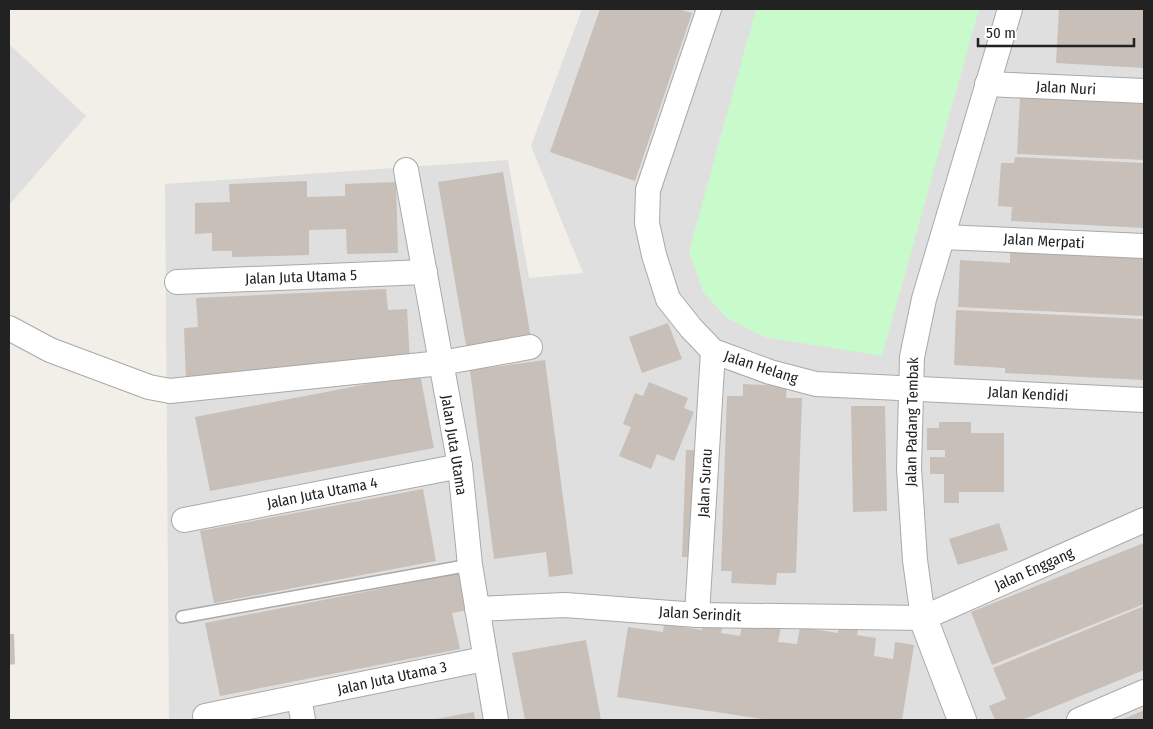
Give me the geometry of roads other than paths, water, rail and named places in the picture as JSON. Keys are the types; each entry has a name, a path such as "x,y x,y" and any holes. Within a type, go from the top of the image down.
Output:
{"street":[{"name":"Jalan Helang","path":"710,9 648,190 646,223 668,299 691,328 713,350 770,372 816,384 911,388"},
{"name":"Jalan Padang Tembak","path":"962,720 923,618 915,560 909,468 912,357 924,299 1010,9"},
{"name":"Jalan Nuri","path":"987,84 1144,91"},
{"name":"Jalan Juta Utama","path":"406,170 460,466 470,565 484,658 496,720"},
{"name":"Jalan Merpati","path":"943,236 1144,246"},
{"name":"Jalan Juta Utama 5","path":"177,282 425,272"},
{"path":"9,328 50,350 160,389 442,363 530,347"},
{"name":"Jalan Surau","path":"697,615 713,350"},
{"name":"Jalan Kendidi","path":"911,388 1144,400"},
{"name":"Jalan Juta Utama 4","path":"184,520 460,466"},
{"name":"Jalan Enggang","path":"923,618 1144,520"},
{"name":"Jalan Serindit","path":"477,609 565,605 697,615 923,618"},
{"name":"Jalan Juta Utama 3","path":"205,716 484,658"},
{"path":"1080,720 1144,692"},
{"path":"299,697 303,720"}],"lane":[{"path":"182,617 470,565"}]}
